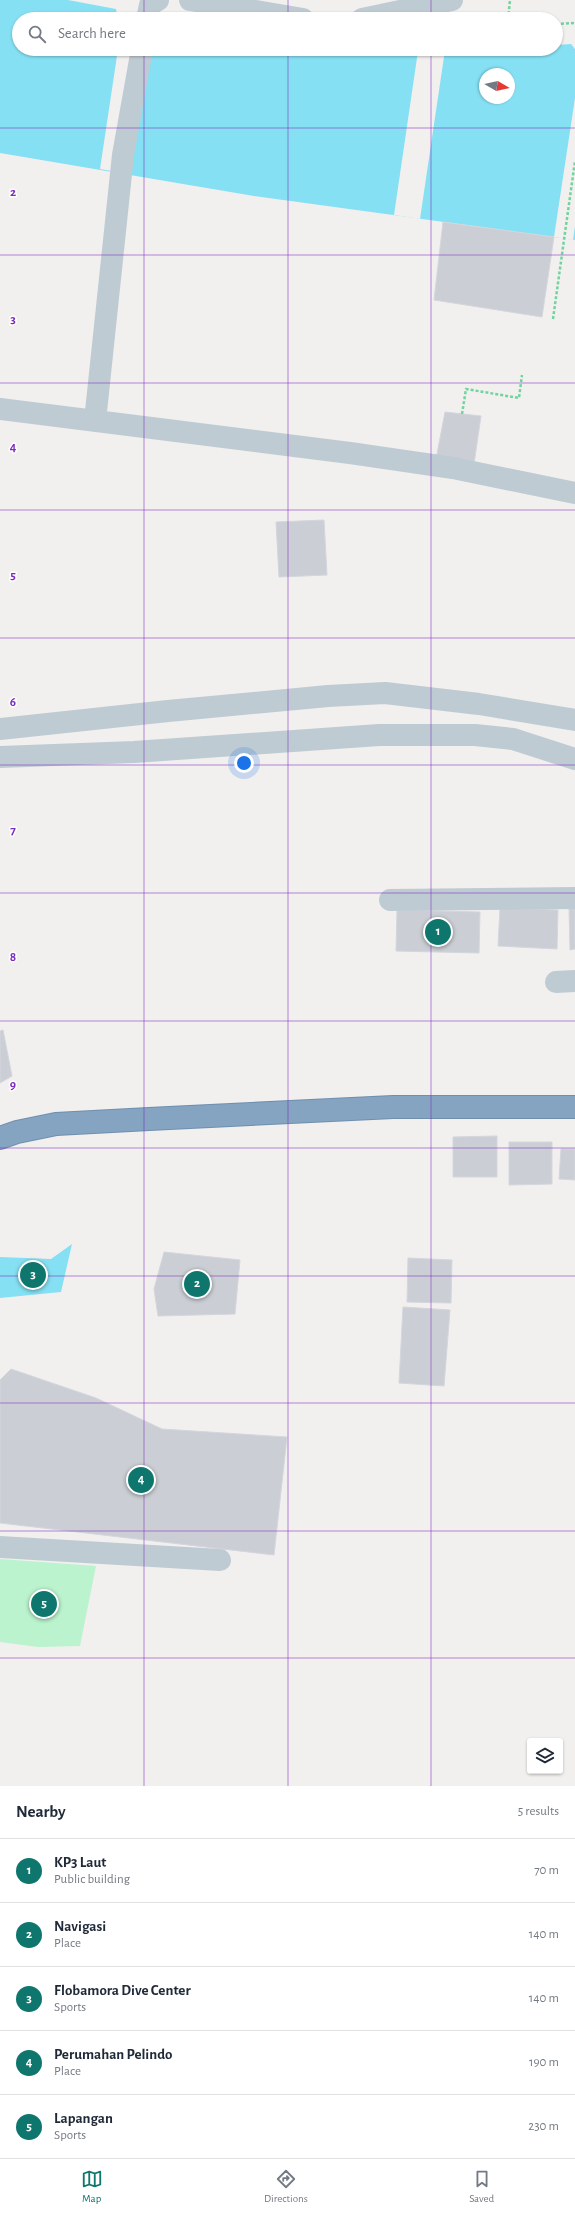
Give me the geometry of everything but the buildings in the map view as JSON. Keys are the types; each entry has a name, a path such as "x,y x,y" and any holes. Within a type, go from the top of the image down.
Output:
{"highway":[{"path":"0,1138 17,1132 56,1124 393,1107 575,1107"}],"street":[{"path":"148,12 150,5 158,0"},
{"path":"190,0 261,12"},
{"path":"395,12 452,0"},
{"path":"95,421 123,155 141,56"},
{"path":"0,409 350,452 453,468 575,493"},
{"path":"0,729 328,696 385,693 479,704 571,721"},
{"path":"0,757 134,752 378,735 475,735 513,739 575,758"},
{"path":"390,900 575,898"},
{"path":"0,1548 220,1560"}],"path":[{"path":"509,12 510,0"},
{"path":"563,24 575,23"},
{"path":"553,319 575,161"},
{"path":"462,414 466,389 519,398 522,375"}],"green space":[{"path":"0,1559 96,1566 80,1646 38,1647 0,1642"}],"water":[{"path":"0,0 575,0 575,240 254,196 0,153"},
{"path":"72,1244 61,1292 0,1298 0,1257 51,1259"}],"pier":[{"path":"68,0 575,0 575,49 571,44 563,45 563,12 117,12 116,9"},
{"path":"117,56 145,56 123,173 100,169"},
{"path":"417,56 444,56 420,219 394,215"},
{"path":"575,98 575,226 573,240 554,237"}],"place":[{"name":"KP3 Laut","path":"438,932"},
{"name":"Flobamora Dive Center","path":"33,1275"},
{"name":"Navigasi","path":"197,1284"},
{"name":"Perumahan Pelindo","path":"141,1480"},
{"name":"Lapangan","path":"44,1604"}]}
